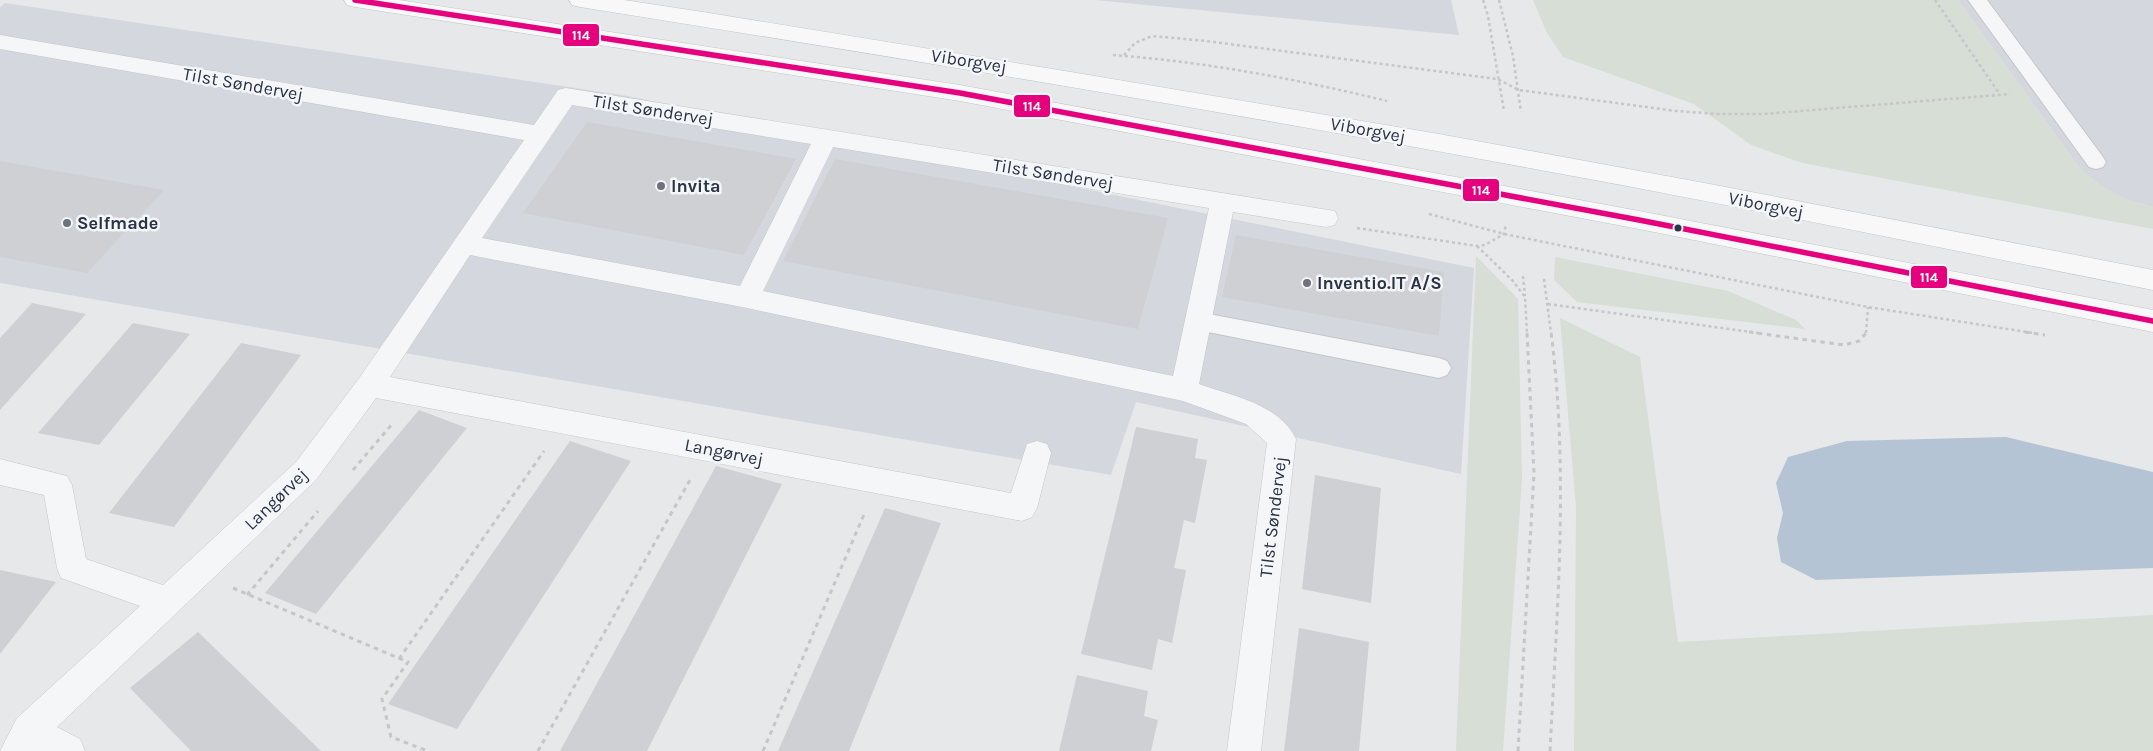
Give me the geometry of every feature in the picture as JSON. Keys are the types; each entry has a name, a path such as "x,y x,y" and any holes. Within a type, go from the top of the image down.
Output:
{"main road":[{"name":"Viborgvej","path":"355,0 960,93 1639,220 2153,321"},
{"name":"Viborgvej","path":"580,0 1185,97 1566,166 2153,280"}],"street":[{"name":"Tilst Søndervej","path":"0,42 539,134 566,96 1326,218"},
{"name":"Langørvej","path":"23,741 306,471 370,385 539,134"},
{"path":"747,298 826,138"},
{"path":"1184,390 1223,202"},
{"name":"Tilst Søndervej","path":"464,244 747,298 1184,390 1256,416 1282,439 1244,751"},
{"name":"Langørvej","path":"370,385 1022,508 1037,453"},
{"path":"0,472 57,485 72,568 168,601"},
{"name":"Langørvej","path":"23,741 68,751"}],"lane":[{"path":"1977,0 2096,162"},
{"path":"1198,321 1440,368"}],"path":[{"path":"1483,0 1488,16 1497,79 1504,110"},
{"path":"1499,0 1508,27 1521,112"},
{"path":"1124,56 1135,42 1152,36 1206,41 1497,79 1519,90 1676,111 1718,114 1763,114 1999,94 1935,0"},
{"path":"1195,72 1197,63"},
{"path":"1326,218 1332,224 1477,246 1485,245 1504,234 1868,307 2051,336"},
{"path":"1504,234 1506,224"},
{"path":"1477,246 1513,281 1526,297"},
{"path":"1518,751 1534,473 1526,297 1523,276"},
{"path":"1544,279 1557,404 1560,500 1550,751"},
{"path":"1548,304 1844,345 1856,343 1869,330 1868,307"},
{"path":"399,659 565,422"},
{"path":"538,751 707,449"},
{"path":"763,751 878,481"},
{"path":"198,572 408,662 382,699 391,737 428,751"}],"shaded area":[{"path":"1095,0 1451,0 1459,35"},
{"path":"1533,0 1958,0 2079,167 2095,181 2113,192 2153,207 2153,229 1802,163 1751,145 1694,104 1563,57 1547,33"},
{"path":"1958,0 2153,0 2153,207 2131,201 2113,193 2092,180 2079,167"},
{"path":"5,3 622,95 1474,268 1461,474 1136,402 1111,475 0,283 0,7"},
{"path":"1476,256 1518,299 1522,479 1503,751 1456,751"},
{"path":"1555,257 1728,291 1796,320 1805,329 1577,302 1554,280"},
{"path":"1560,318 1640,357 1678,642 2153,615 2153,751 1574,751 1576,508"}],"water":[{"path":"2006,437 2153,472 2153,568 1816,580 1781,562 1777,538 1783,513 1776,483 1788,457 1847,441"}],"building":[{"name":"Invita","path":"587,122 796,159 744,255 523,213"},
{"path":"835,159 1168,218 1138,329 783,261"},
{"name":"Selfmade","path":"0,161 164,190 87,273 0,257"},
{"path":"1236,235 1444,272 1439,336 1222,297"},
{"path":"32,303 86,314 0,410 0,338"},
{"path":"133,323 190,334 99,445 38,433"},
{"path":"241,343 301,355 174,527 109,513"},
{"path":"419,410 467,428 316,614 265,593"},
{"path":"1136,427 1198,439 1195,458 1207,460 1195,523 1184,520 1174,568 1186,570 1172,643 1158,639 1152,670 1081,654"},
{"path":"570,441 631,461 457,729 388,704"},
{"path":"716,466 782,484 647,751 560,751"},
{"path":"1315,475 1381,488 1371,603 1302,589"},
{"path":"885,508 941,523 849,751 778,751"},
{"path":"0,570 56,582 0,654"},
{"path":"1299,628 1369,642 1359,751 1284,751"},
{"path":"198,632 321,751 191,751 130,688"},
{"path":"1077,675 1148,691 1144,716 1158,720 1151,751 1059,751"}],"transit line":[{"name":"114","path":"355,0 960,93 1639,220 2153,321"}],"place":[{"name":"Invita","path":"661,186"},
{"name":"Selfmade","path":"67,223"},
{"name":"Inventio.IT A/S","path":"1307,283"}]}
